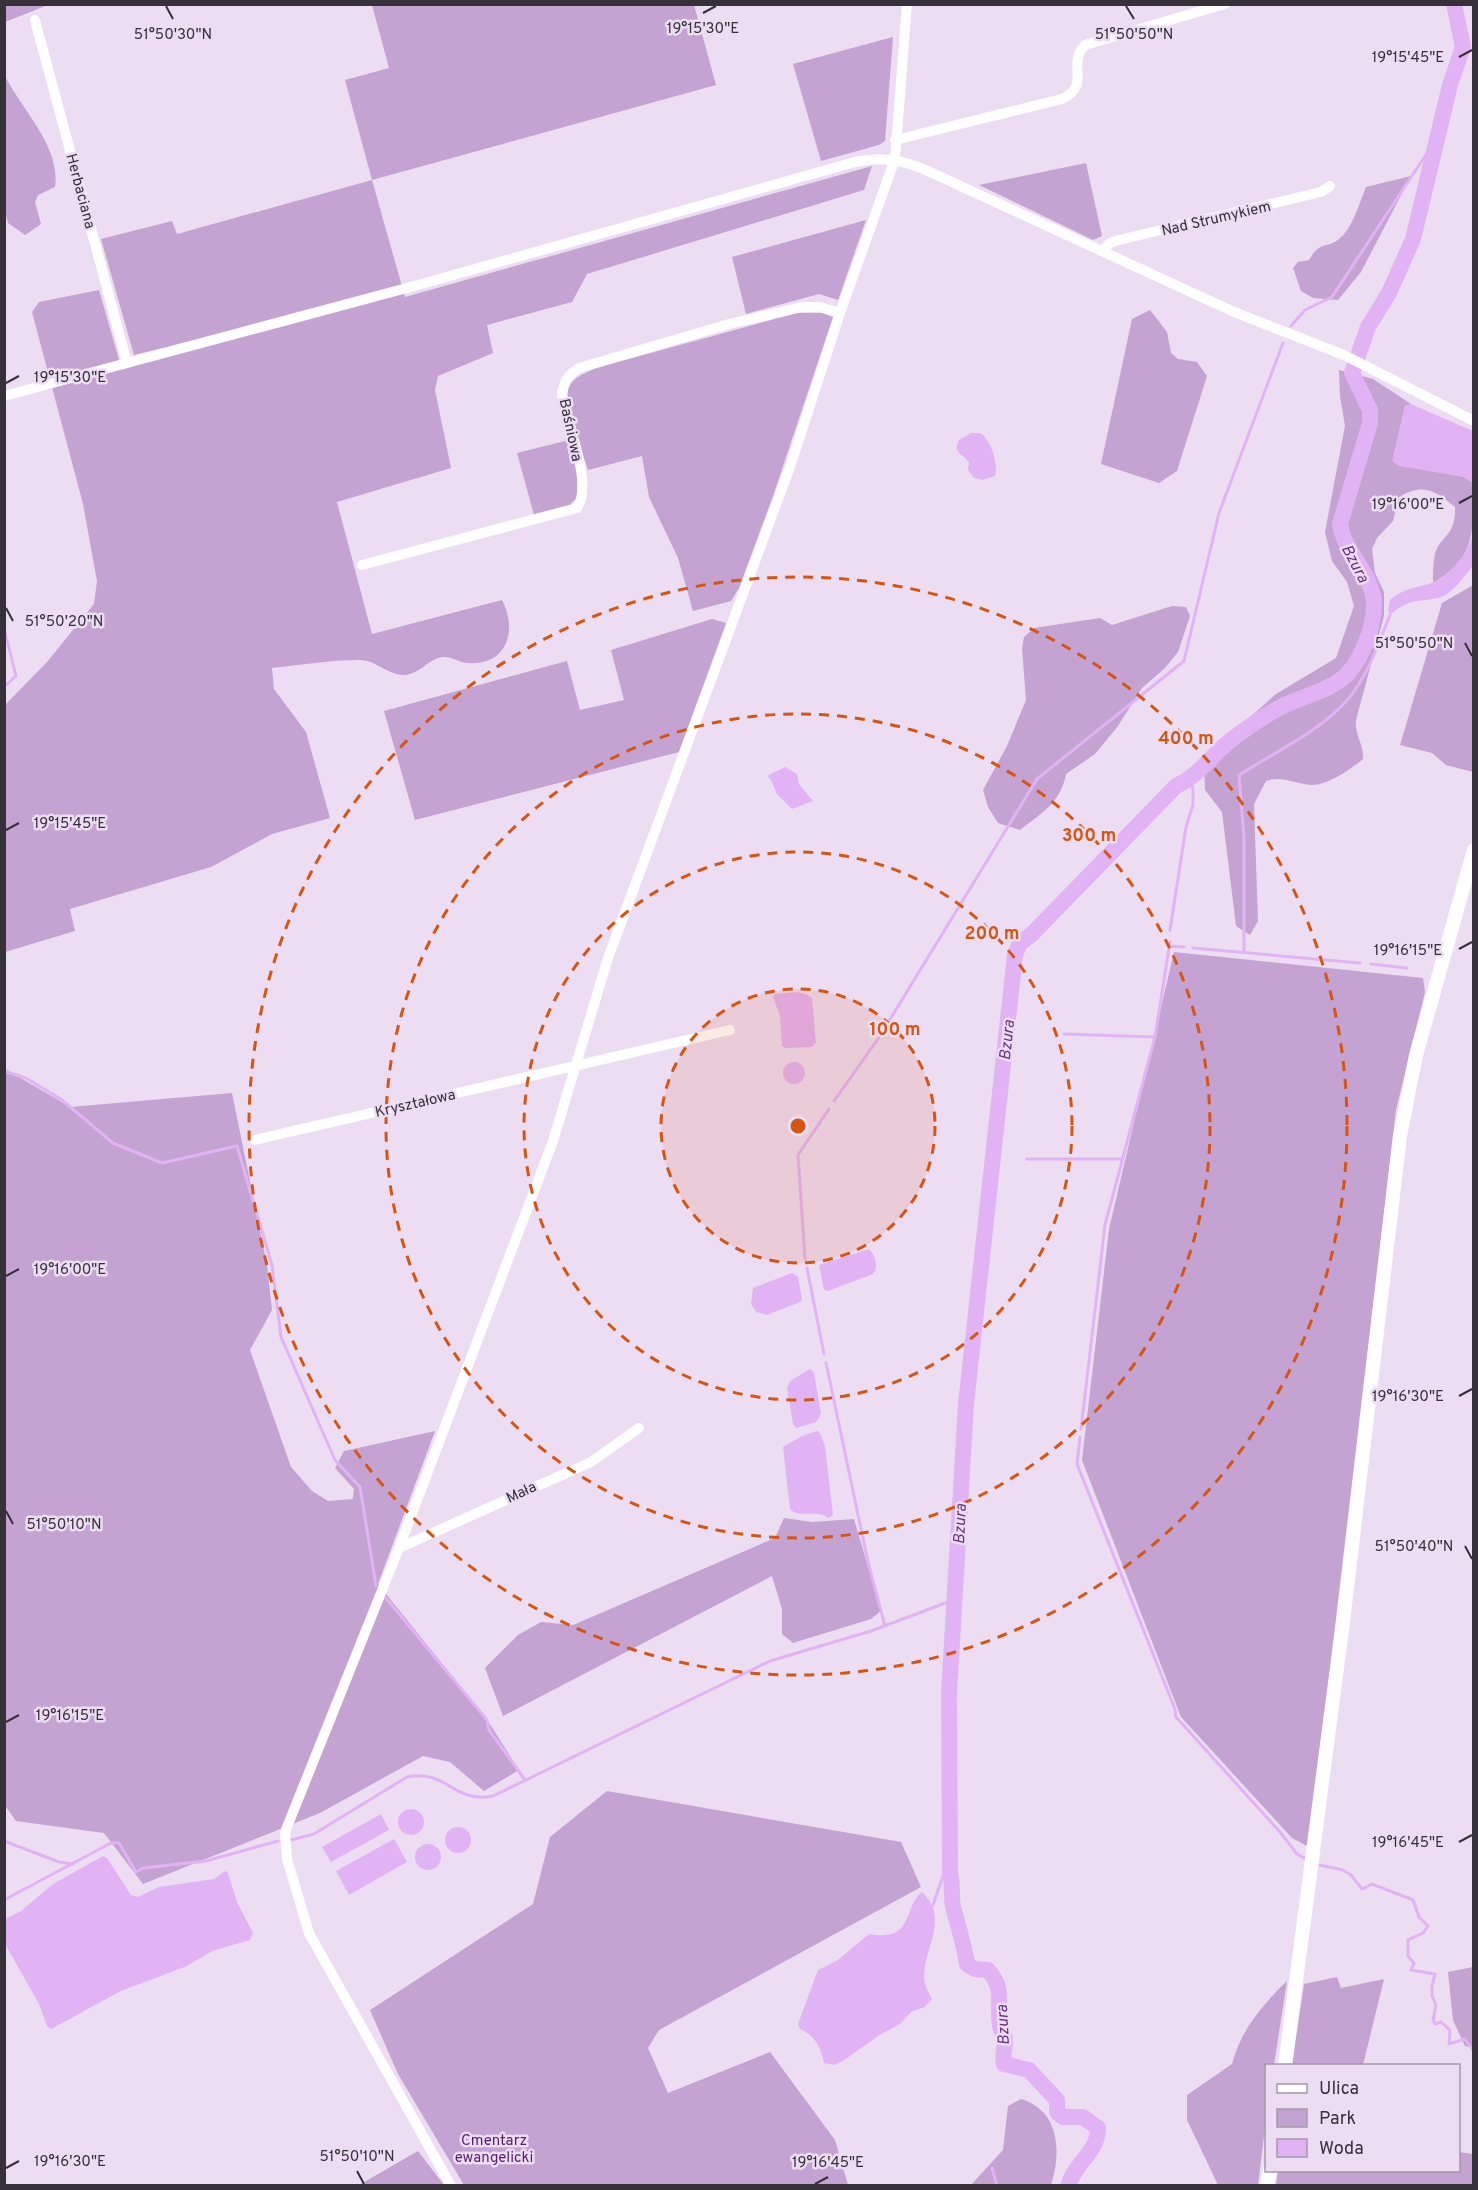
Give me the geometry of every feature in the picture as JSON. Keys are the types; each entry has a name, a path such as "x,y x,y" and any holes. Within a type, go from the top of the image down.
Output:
{"street":[{"path":"451,2186 316,1948 293,1886 285,1844 289,1821 399,1548 553,1141 608,958 790,467 840,313 895,159 907,4"},
{"path":"895,140 1062,99 1076,89 1079,81 1077,61 1079,51 1085,45 1226,4"},
{"name":"Herbaciana","path":"35,20 128,363"},
{"path":"4,396 418,285 855,162 878,158 895,159 928,171 1234,312 1344,355 1473,421"},
{"name":"Nad Strumykiem","path":"1102,251 1110,243 1119,240 1321,192 1330,186"},
{"name":"Baśniowa","path":"362,564 577,508 582,501 581,476 562,394 564,383 570,374 579,368 729,324 802,307 820,307 840,313"},
{"path":"1285,2064 1343,1622 1400,1136 1416,1055 1473,850"},
{"name":"Kryształowa","path":"255,1140 730,1030"},
{"name":"Mała","path":"399,1548 591,1462 639,1428"}],"green space":[{"path":"5,4 48,5 5,22"},
{"path":"372,5 694,5 716,85 372,180 345,80 389,68"},
{"path":"893,37 885,141 879,145 821,161 793,64"},
{"path":"5,76 39,129 52,158 55,172 55,187 38,195 35,202 41,224 25,235 8,223 5,212"},
{"path":"1086,163 1102,236 1093,240 979,185"},
{"path":"872,166 864,190 587,274 572,302 487,325 493,353 438,376 435,390 451,468 337,502 372,634 502,600 507,611 509,634 500,652 492,659 481,662 464,663 447,657 438,658 406,675 393,673 365,660 272,668 274,689 306,732 330,818 272,834 211,867 70,909 75,931 5,952 4,706 47,662 94,604 97,581 83,504 32,312 39,302 99,290 122,370 199,339 134,355 101,239 172,221 177,234 372,180 405,297"},
{"path":"1411,176 1361,272 1338,300 1313,298 1301,291 1293,268 1298,262 1309,260 1317,249 1344,235 1352,222 1366,187"},
{"path":"866,220 838,300 819,294 746,314 732,257"},
{"path":"1150,310 1167,332 1171,353 1178,359 1197,362 1207,376 1177,471 1159,483 1101,464 1132,319"},
{"path":"797,313 822,313 833,317 773,496 739,588 731,601 693,611 678,558 649,497 642,456 588,470 568,403 569,387 577,377 596,368"},
{"path":"1339,370 1373,379 1411,404 1405,406 1393,461 1464,477 1473,483 1472,528 1470,540 1458,563 1433,583 1435,554 1453,524 1455,507 1441,496 1428,490 1415,490 1399,497 1393,521 1377,538 1372,549 1375,573 1384,592 1384,616 1356,720 1363,759 1339,776 1318,784 1278,779 1266,781 1254,804 1258,921 1250,935 1236,926 1222,812 1205,790 1204,759 1276,694 1336,658 1354,606 1347,582 1332,561 1325,532 1345,426"},
{"path":"569,440 577,470 577,497 566,509 534,515 517,453"},
{"path":"1473,585 1473,772 1446,765 1432,753 1400,745 1442,603"},
{"path":"1172,606 1186,607 1190,616 1178,652 1165,668 1142,688 1118,726 1095,754 1066,774 1060,792 1049,806 1020,830 998,823 988,807 983,790 1007,746 1026,700 1022,648 1024,637 1034,628 1100,618 1112,625"},
{"path":"712,619 726,623 679,752 415,820 384,711 567,661 580,710 624,700 611,650"},
{"path":"1174,952 1423,978 1425,992 1396,1110 1309,1847 1292,1838 1181,1717 1082,1460 1109,1229"},
{"path":"4,1068 70,1107 232,1093 267,1265 272,1310 250,1350 291,1467 312,1491 328,1501 353,1499 354,1489 335,1468 344,1451 435,1431 378,1584 486,1718 519,1770 484,1791 450,1762 423,1756 320,1813 143,1884 104,1833 16,1821 4,1804"},
{"path":"784,1518 812,1522 854,1519 881,1611 871,1619 793,1643 782,1634 782,1609 772,1576 503,1716 485,1668 518,1635 541,1622 573,1625 775,1538"},
{"name":"Cmentarz ewangelicki","path":"607,1791 901,1842 921,1887 659,2030 648,2048 668,2093 770,2052 835,2140 848,2185 464,2185 398,2074 370,2010 533,1904 550,1837"},
{"path":"1474,1967 1473,2048 1465,2046 1453,2020 1448,1972"},
{"path":"1337,1977 1341,1988 1384,1979 1363,2064 1292,2064 1304,1984"},
{"path":"1287,1981 1274,2064 1265,2064 1265,2128 1258,2185 1218,2185 1187,2120 1187,2095 1232,2064 1247,2029 1269,1999"},
{"path":"1021,2099 1034,2104 1050,2122 1056,2146 1051,2185 971,2185 1003,2150 1008,2106"},
{"path":"418,2151 444,2185 359,2185"},
{"path":"1460,2152 1473,2154 1473,2185 1276,2185 1278,2172 1460,2172"}],"water":[{"path":"1411,404 1473,431 1473,483 1464,477 1399,466 1392,461 1405,406"},
{"path":"971,433 980,433 991,446 995,459 995,476 983,480 974,478 968,470 969,462 959,453 957,444 959,440"},
{"path":"1473,535 1473,566 1454,588 1441,597 1407,604 1390,615 1388,610 1390,600 1402,592 1434,582 1447,574 1463,556"},
{"path":"785,767 797,774 799,784 813,801 792,809 777,794 767,776"},
{"path":"796,992 812,998 816,1043 812,1047 785,1048 782,1046 780,1016 773,997 775,994"},
{"path":"794,1062 804,1069 805,1073 798,1083 794,1084 784,1077 783,1073 790,1063"},
{"path":"869,1249 876,1261 873,1274 828,1291 824,1290 819,1265"},
{"path":"792,1273 798,1277 802,1299 800,1302 767,1315 756,1312 751,1304 753,1288"},
{"path":"810,1369 814,1373 821,1414 816,1422 796,1428 793,1424 787,1388 790,1381"},
{"path":"817,1431 825,1446 833,1515 829,1518 818,1514 798,1513 790,1509 783,1447 802,1436"},
{"path":"411,1809 420,1813 424,1822 420,1831 411,1835 402,1831 398,1822 402,1813"},
{"path":"381,1814 389,1830 331,1862 322,1847"},
{"path":"458,1827 467,1831 471,1840 467,1849 458,1853 449,1849 445,1840 449,1831"},
{"path":"394,1839 407,1862 349,1895 336,1871"},
{"path":"428,1844 437,1848 441,1857 437,1866 428,1870 419,1866 415,1857 419,1848"},
{"path":"103,1856 107,1858 131,1895 138,1897 159,1887 214,1879 225,1871 228,1873 237,1902 253,1933 250,1940 212,1951 187,1966 121,1991 51,2029 47,2026 39,2004 5,1944 5,1919 21,1911 53,1884"},
{"path":"922,1892 930,1902 935,1922 924,1977 932,1999 925,2007 911,2012 900,2024 878,2036 843,2061 834,2065 824,2063 816,2042 800,2029 798,2024 818,1970 838,1960 869,1934 884,1935 894,1933 901,1928"}],"waterway":[{"name":"Bzura","path":"1068,2186 1094,2144 1098,2128 1083,2117 1063,2117 1057,2112 1057,2100 1029,2070 1004,2064 1005,2040 999,2018 999,1991 994,1977 988,1970 975,1969 967,1964 953,1907 950,1873 949,1693 966,1404 1015,955 1020,943 1032,934 1176,786 1193,776 1227,743 1247,728 1285,705 1337,683 1355,664 1365,645 1374,607 1373,595 1365,574 1347,545 1340,524 1370,423 1370,410 1352,373 1368,327 1389,293 1413,239 1450,85 1463,47 1454,4"},
{"path":"1291,326 1305,310 1332,297 1427,153 1435,148"},
{"path":"834,1101 878,1039 1037,779 1184,661 1219,513 1283,343"},
{"path":"1244,951 1244,837 1239,775 1311,731 1338,710 1356,689 1367,669 1390,615"},
{"path":"4,628 16,676 4,687"},
{"path":"1170,930 1186,827 1193,805 1193,788 1189,780"},
{"path":"1081,1429 1105,1225 1155,1037 1170,942"},
{"path":"1169,946 1184,947"},
{"path":"1193,948 1360,963"},
{"path":"1371,964 1407,968"},
{"path":"1064,1034 1155,1037"},
{"path":"4,1071 26,1078 62,1100 113,1143 162,1163 237,1146 272,1265 281,1337 335,1460 360,1487 376,1586"},
{"path":"805,1259 798,1155 829,1109"},
{"path":"1027,1159 1122,1159"},
{"path":"807,1268 824,1354"},
{"path":"826,1363 868,1562 885,1626"},
{"path":"1080,1437 1077,1464 1175,1709 1176,1717 1280,1832 1297,1854 1306,1859"},
{"path":"385,1597 487,1720 489,1730 525,1780"},
{"path":"291,1840 314,1834 407,1777 432,1778 468,1795 493,1796 770,1661 871,1631 956,1599"},
{"path":"4,1841 59,1862 73,1864"},
{"path":"4,1900 111,1843 119,1843 136,1872 143,1868 206,1861 278,1841"},
{"path":"1320,1865 1343,1870 1351,1875 1362,1889 1372,1884 1413,1900 1419,1917 1428,1926 1423,1933 1408,1940 1408,1956 1414,1963 1411,1970 1435,1974 1432,1986 1432,1996 1436,2005 1433,2020 1435,2024 1441,2022 1450,2030 1449,2044 1465,2039 1474,2052"},
{"path":"933,1905 943,1876 950,1873"},
{"path":"992,2168 997,2186"}]}
